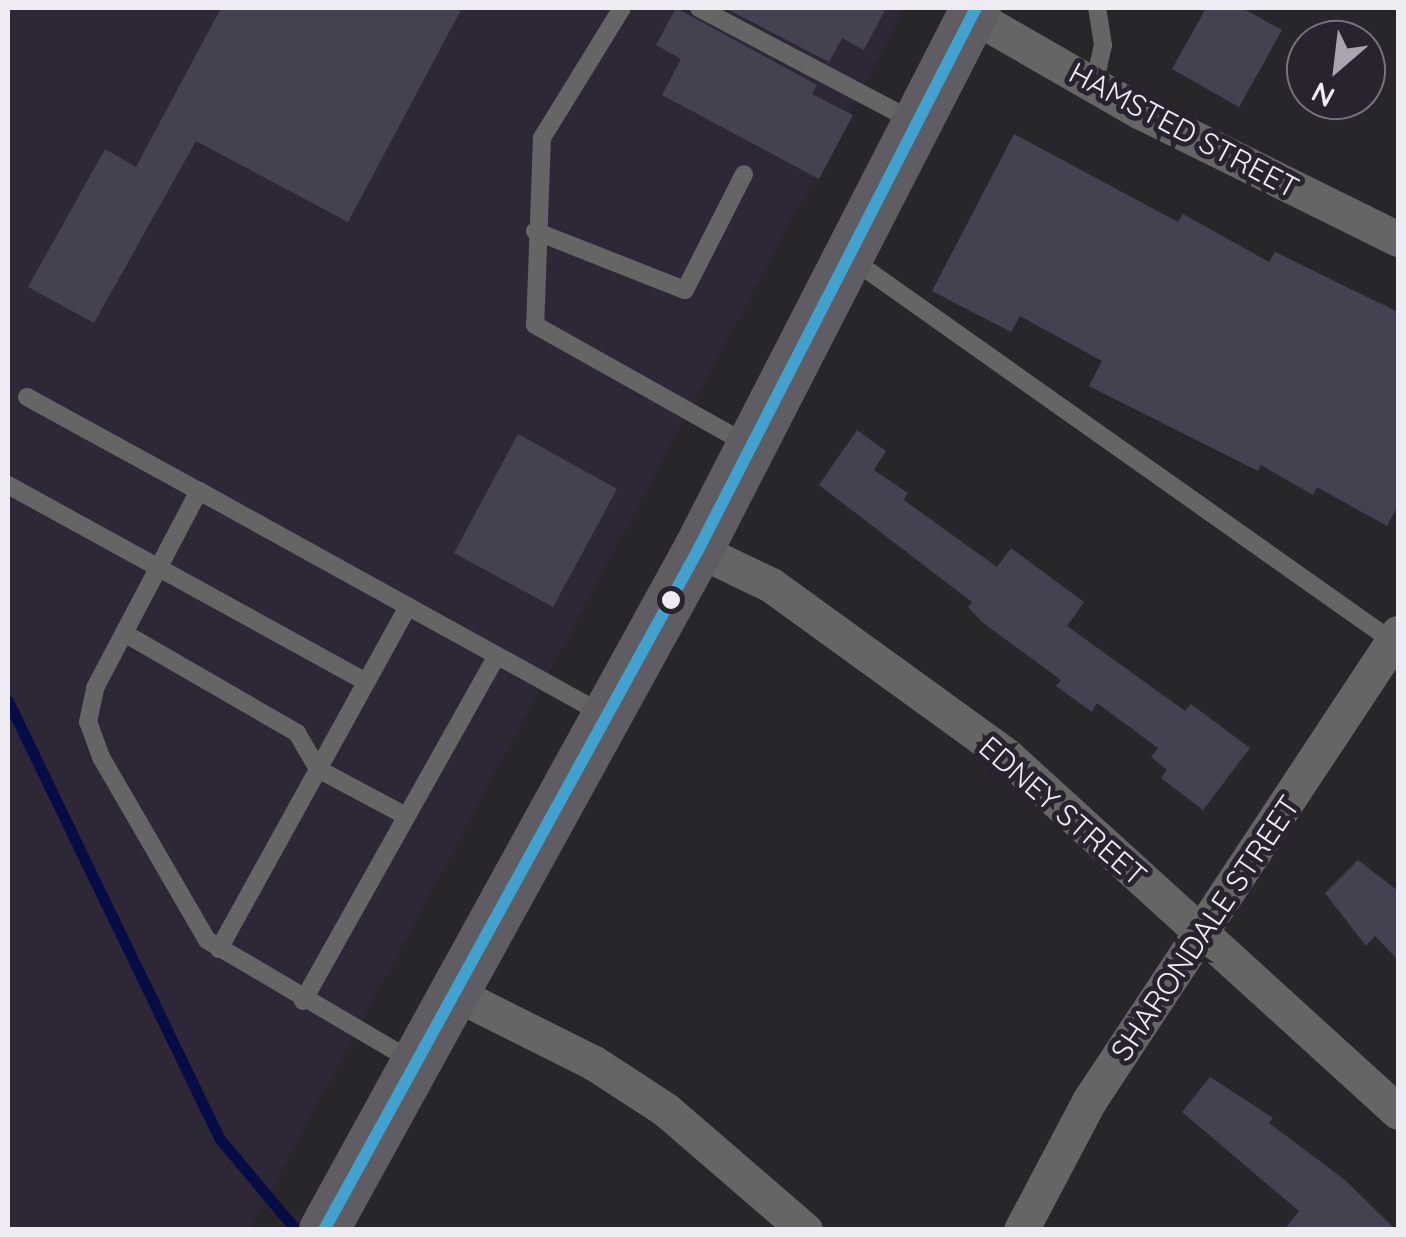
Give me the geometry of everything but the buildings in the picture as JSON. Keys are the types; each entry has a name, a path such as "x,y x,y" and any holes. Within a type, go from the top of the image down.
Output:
{"main road":[{"path":"326,1224 698,550 974,11"}],"street":[{"name":"HAMSTED STREET","path":"974,11 1094,84 1398,238"},
{"name":"EDNEY STREET","path":"698,550 771,584 1006,755 1398,1112"},
{"name":"SHARONDALE STREET","path":"1021,1230 1089,1101 1397,640"},
{"path":"452,992 594,1063 666,1110 804,1230"}],"lane":[{"path":"622,8 542,138 534,231 536,324 751,446"},
{"path":"699,8 917,123"},
{"path":"1094,84 1103,45 1097,8"},
{"path":"534,231 685,290 744,174"},
{"path":"849,256 1397,640"},
{"path":"27,397 606,716"},
{"path":"8,486 366,682"},
{"path":"199,491 95,688 88,722 100,758 207,940 303,1002 414,1062"},
{"path":"219,949 408,607"},
{"path":"124,633 296,733 318,770 406,816"},
{"path":"303,1002 496,657"}],"shaded area":[{"path":"8,8 905,8 250,1229 8,1229"}],"waterway":[{"path":"8,701 220,1139 296,1230"}],"transit line":[{"path":"324,1230 698,550 976,8"}]}
